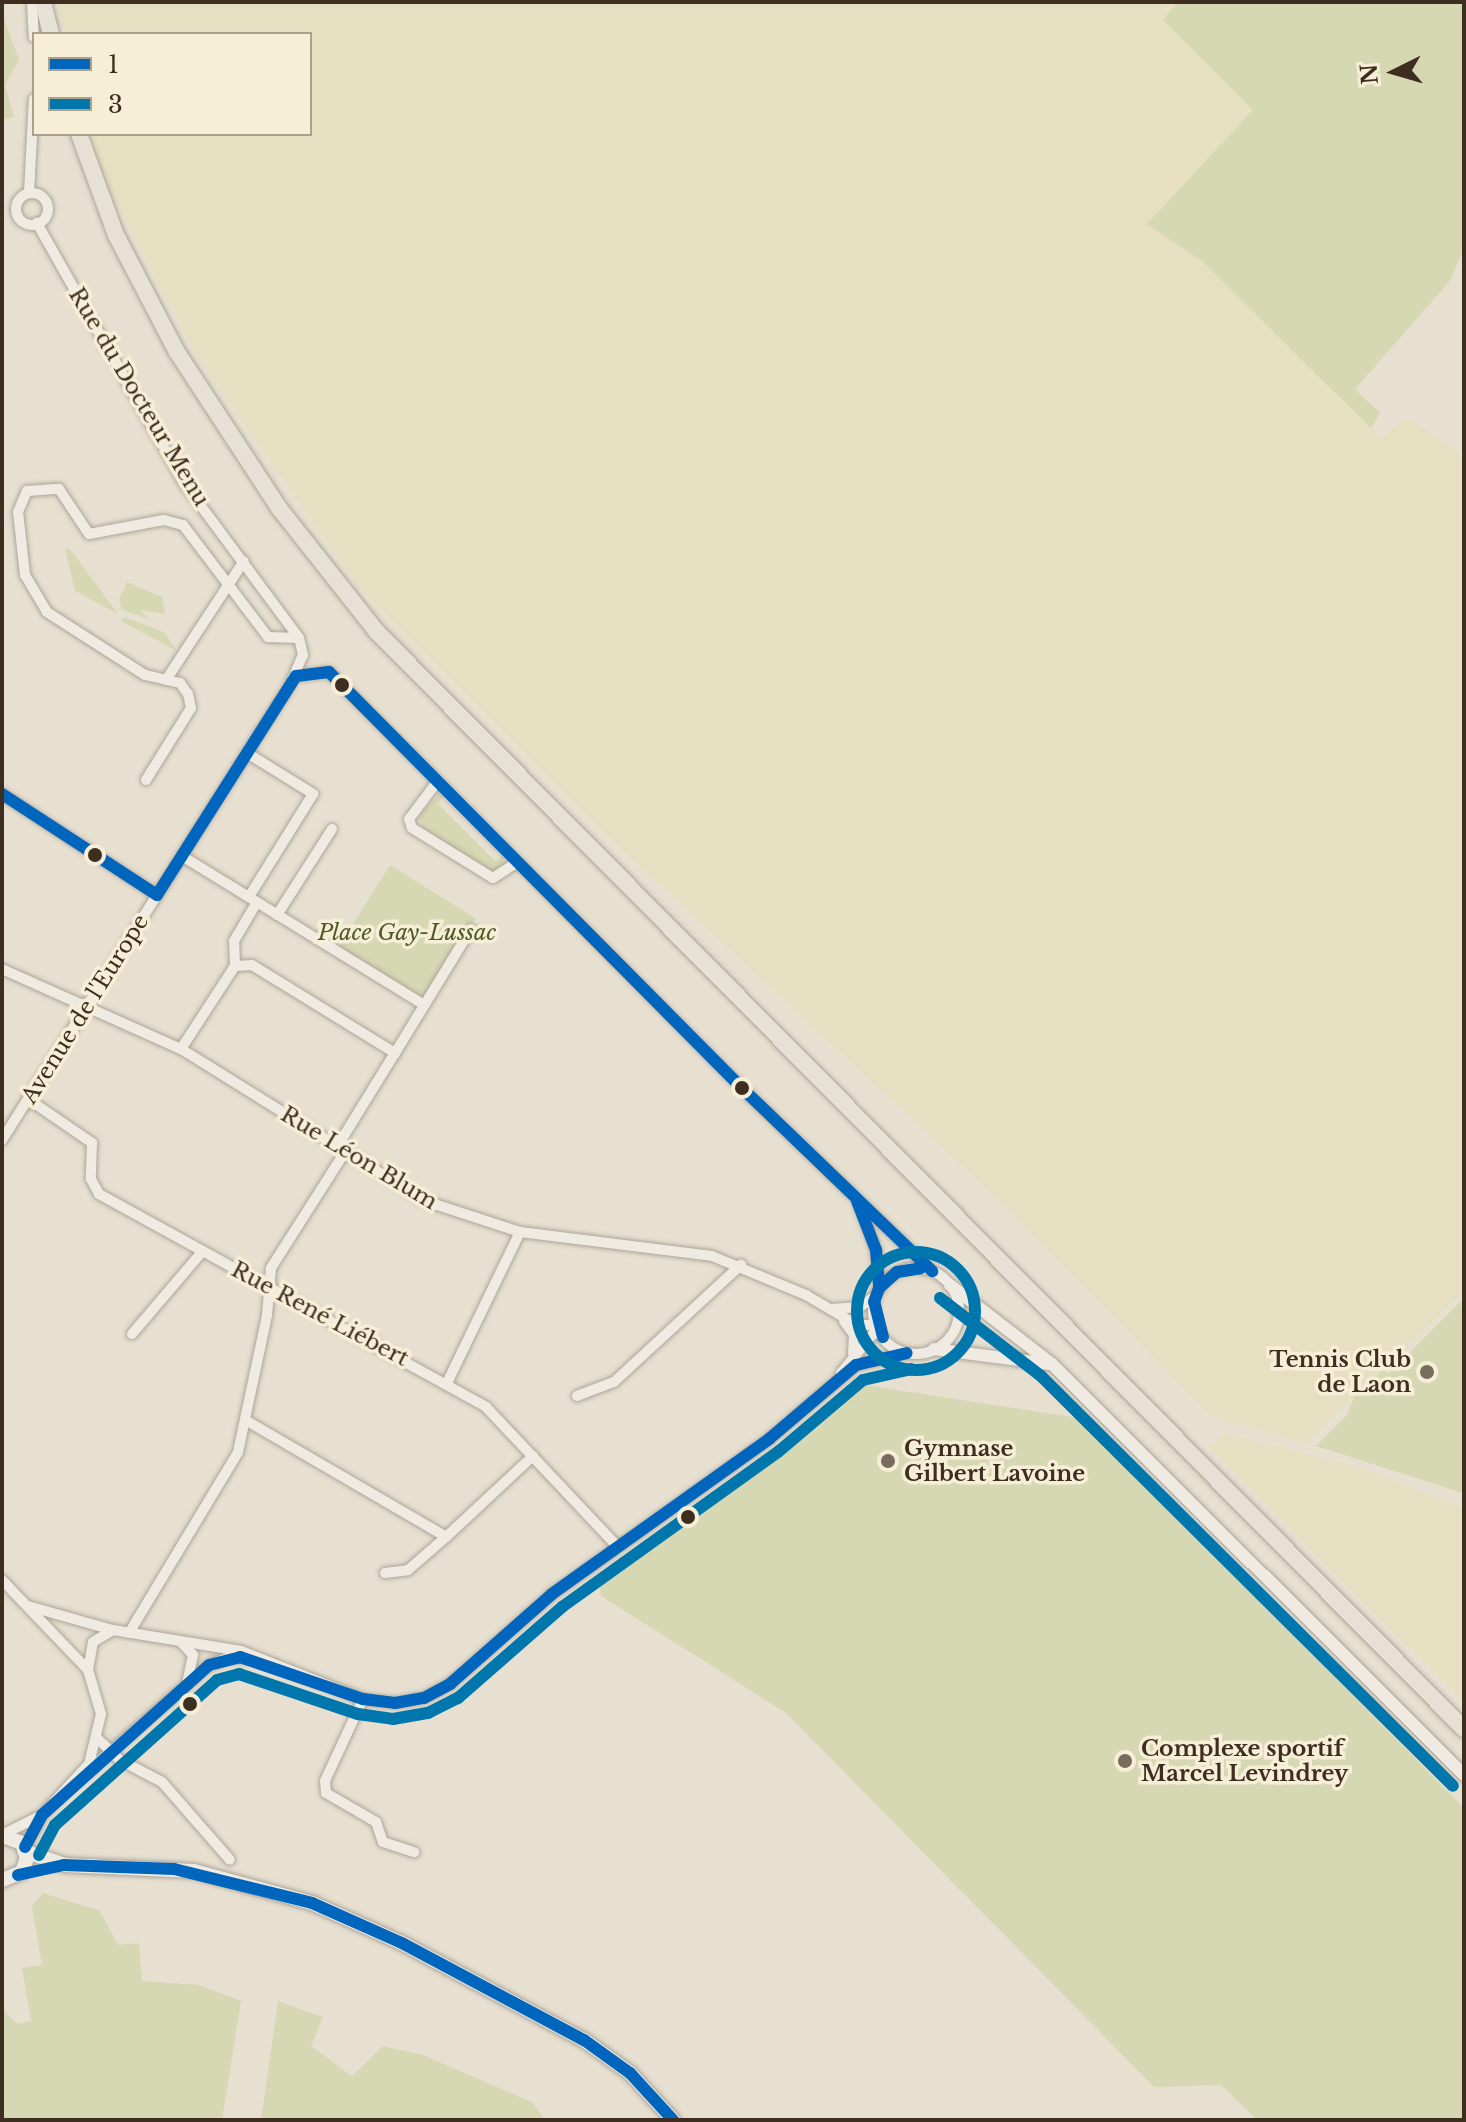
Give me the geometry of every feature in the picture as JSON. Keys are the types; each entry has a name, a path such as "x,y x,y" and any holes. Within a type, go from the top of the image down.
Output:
{"main road":[{"path":"43,2 50,32"},
{"path":"80,136 116,235 177,352 279,508 376,631 1464,1729"},
{"path":"2,1836 26,1850 64,1865"},
{"path":"18,1875 26,1850"},
{"path":"2,1880 64,1865 194,1871 312,1903 402,1943 584,2040 630,2073 673,2120"}],"street":[{"path":"32,2 34,32"},
{"path":"29,193 32,136"},
{"path":"16,211 21,198 29,193"},
{"path":"16,211 24,222 37,223 45,217 46,202 29,193"},
{"path":"2,213 16,211"},
{"name":"Rue du Docteur Menu","path":"37,223 184,483 299,638"},
{"path":"146,780 191,708 180,683 145,675 47,612 25,575 18,520 27,491 59,489 89,534 164,520 183,525 268,637 299,638 303,655 296,676 329,672 516,863 859,1202 932,1271 1052,1364 1464,1775"},
{"path":"166,680 244,561"},
{"name":"Avenue de l'Europe","path":"2,1140 296,676"},
{"path":"181,1049 235,966 234,941 253,899 313,794 247,753"},
{"path":"437,782 409,819 412,828 493,878 516,863"},
{"path":"2,794 157,895"},
{"path":"277,915 332,829"},
{"path":"182,856 424,1005"},
{"path":"129,1633 238,1452 247,1421 277,1253 471,929"},
{"path":"235,966 252,965 395,1053"},
{"name":"Rue Léon Blum","path":"3,968 85,1009 181,1049 425,1201 520,1232 712,1256 741,1265 857,1325 876,1327"},
{"name":"Rue René Liébert","path":"28,1099 92,1143 91,1179 99,1194 447,1383 499,1417 618,1547"},
{"path":"838,1378 876,1327 876,1250 859,1202"},
{"path":"447,1383 520,1232"},
{"path":"132,1334 203,1251"},
{"path":"577,1396 614,1382 741,1265"},
{"path":"831,1309 860,1307 897,1272 932,1271"},
{"path":"934,1349 957,1321 950,1285"},
{"name":"Rue Léon Blum","path":"831,1309 851,1327 853,1355"},
{"path":"876,1327 889,1344 907,1353"},
{"path":"28,1606 113,1630 221,1646 363,1699 395,1703 437,1691 552,1594 769,1439 838,1378 870,1359 934,1349 1052,1364"},
{"path":"247,1421 446,1537"},
{"path":"385,1573 408,1570 533,1456"},
{"path":"2,1580 88,1670"},
{"path":"82,1777 98,1739 101,1714 88,1670 93,1642 113,1630"},
{"path":"177,1641 190,1650 195,1662 183,1687"},
{"path":"2,1836 42,1815 183,1687 221,1659 255,1660"},
{"path":"363,1699 325,1781 326,1793 376,1822 383,1842 414,1852"},
{"path":"98,1739 112,1753 162,1782 230,1860"},
{"path":"26,1850 42,1815"}],"shaded area":[{"path":"57,2 1178,2 1163,21 1253,110 1147,224 1201,260 1381,438 1408,417 1464,457 1464,1291 1306,1444 1211,1416 1000,1201 607,835 358,586 196,355 99,169 91,136 312,136 312,32 64,32"},
{"path":"1223,1433 1360,1468 1464,1508 1464,1703 1209,1448"}],"green space":[{"path":"1178,2 1464,2 1464,248 1449,282 1355,389 1380,413 1371,428 1201,260 1147,224 1253,110 1163,20"},
{"path":"2,14 19,60 5,85 14,117 2,120"},
{"path":"65,548 70,549 118,614 75,591"},
{"path":"127,582 162,597 165,614 140,610 149,619 122,610 119,599"},
{"path":"124,617 164,632 177,651 121,621"},
{"path":"440,793 445,795 438,804 495,861 504,856 502,871 491,873 423,830 419,815"},
{"name":"Place Gay-Lussac","path":"390,865 476,919 424,1001 339,947"},
{"name":"Tennis Club de Laon","path":"1464,1298 1463,1493 1316,1446 1347,1415 1354,1397 1383,1370 1388,1374"},
{"name":"Complexe sportif Marcel Levindrey","path":"859,1384 1078,1418 1464,1808 1464,2120 1257,2120 1221,2085 1154,2087 786,1713 601,1596 599,1581 817,1417 845,1390"},
{"path":"43,1893 100,1911 118,1945 139,1943 142,1981 199,1985 241,2001 222,2120 2,2120 2,2009 17,2024 31,2021 22,1968 42,1965 32,1906"},
{"path":"278,2001 323,2017 311,2046 352,2076 383,2046 423,2055 532,2102 545,2120 261,2120"}],"transit line":[{"name":"1","path":"296,676 329,672 745,1091 932,1271"},
{"name":"1","path":"157,895 296,676"},
{"name":"1","path":"2,794 157,895"},
{"name":"1","path":"857,1201 876,1250 879,1288"},
{"name":"3","path":"916,1252 949,1262 965,1278 975,1311 965,1344 949,1360 916,1370 883,1360 867,1344 857,1311 867,1278 883,1262 916,1252"},
{"name":"1","path":"883,1337 874,1302 879,1288 897,1272 921,1268"},
{"name":"3","path":"940,1298 1041,1376 1453,1786"},
{"name":"1","path":"25,1847 42,1815 209,1665 240,1657 363,1699 395,1703 424,1698 450,1684 552,1594 769,1439 856,1365 907,1353"},
{"name":"3","path":"39,1855 55,1825 217,1680 239,1674 358,1714 393,1719 428,1713 458,1698 562,1607 778,1452 863,1380 911,1369"},
{"name":"1","path":"18,1875 64,1865 174,1869 312,1903 402,1943 584,2040 630,2073 673,2120"}],"place":[{"name":"Tennis Club de Laon","path":"1427,1372"},
{"name":"Gymnase Gilbert Lavoine","path":"888,1461"},
{"name":"Complexe sportif Marcel Levindrey","path":"1125,1761"}]}
